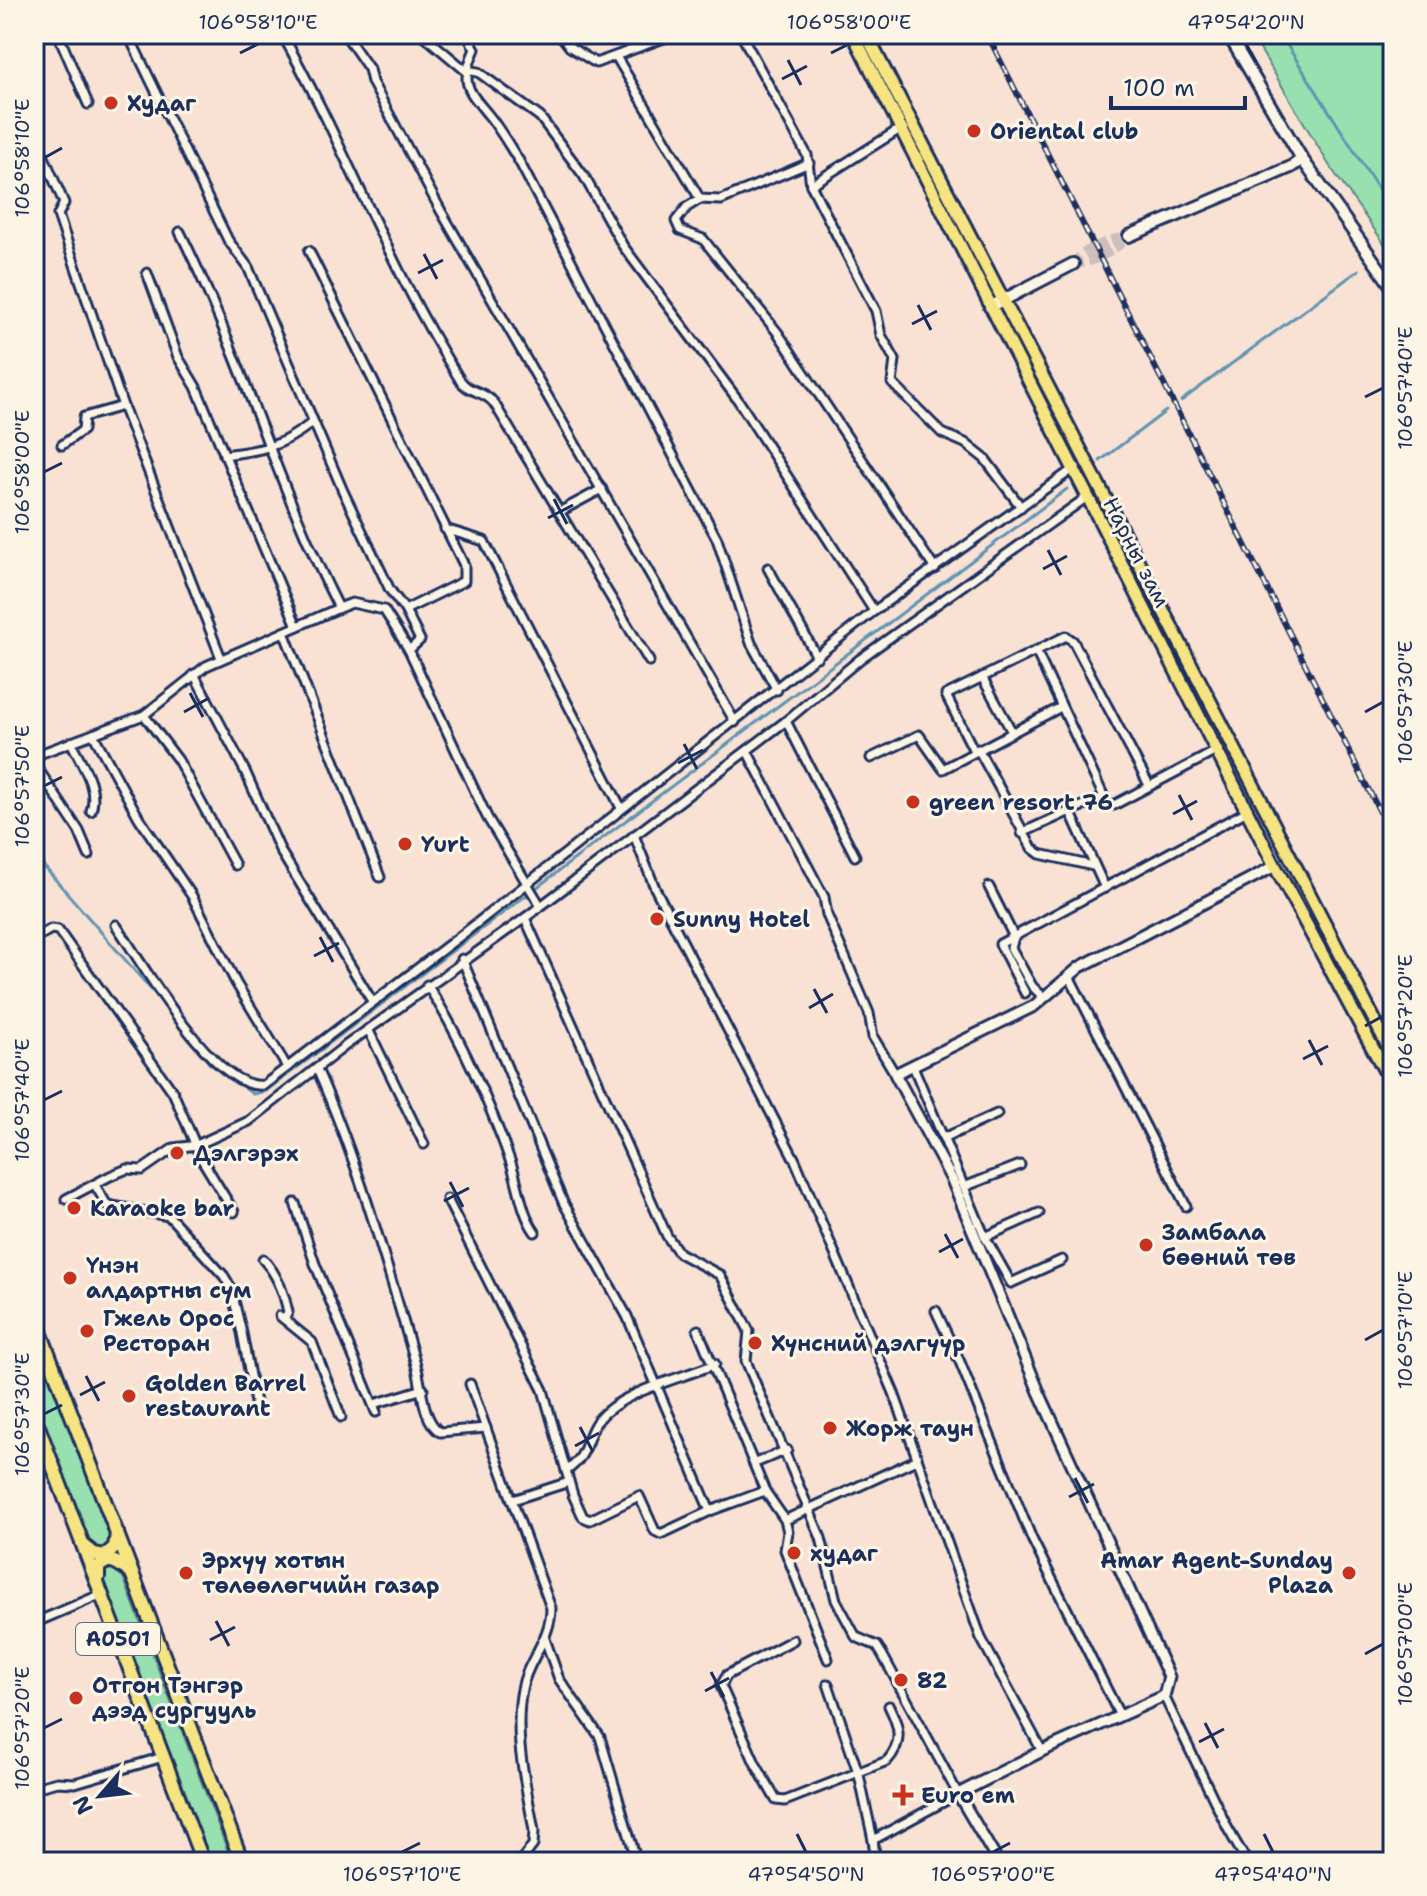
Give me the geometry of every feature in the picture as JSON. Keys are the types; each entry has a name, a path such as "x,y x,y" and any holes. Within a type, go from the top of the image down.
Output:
{"highway":[{"name":"A0501","path":"34,1316 242,1862"},
{"name":"A0501","path":"34,1416 203,1862"},
{"path":"84,1546 94,1554 105,1556 115,1547 117,1529"},
{"path":"100,1589 98,1568 107,1561 114,1561 133,1575"}],"main road":[{"name":"Нарны зам","path":"853,34 1275,866 1393,1086"},
{"name":"Нарны зам","path":"866,34 1393,1056"},
{"path":"1228,34 1302,159 1393,288"},
{"path":"1129,236 1291,167 1302,159"},
{"path":"990,307 1073,264"}],"street":[{"path":"58,34 88,104"},
{"path":"128,34 228,240 248,267 280,336 313,422 397,602 405,610 420,640 409,650"},
{"path":"282,34 331,124 407,290 461,384 487,394 649,661"},
{"path":"345,34 369,69 372,82 441,211 735,722"},
{"path":"422,34 465,70 478,72 540,117 584,176 623,246 738,400 874,611"},
{"path":"467,34 475,49 465,70 473,98 491,118 519,161 717,539 751,643 777,690"},
{"path":"560,34 570,47 596,63 617,58 675,34"},
{"path":"741,34 809,163 811,185 876,311 881,335 895,360 892,383 942,433 965,443 985,459 1021,507"},
{"path":"617,58 700,199"},
{"path":"811,185 913,123"},
{"path":"34,134 64,203 58,215 123,406 221,658"},
{"path":"809,163 721,200 700,199 676,221 680,230 703,239 778,333 935,569"},
{"path":"180,232 222,323 299,524 339,608"},
{"path":"309,251 464,565 464,581 405,610"},
{"path":"147,273 178,357 196,387 297,626"},
{"path":"62,445 83,430 84,417 123,406"},
{"path":"224,455 271,449 288,442 313,422"},
{"path":"116,925 219,1066 259,1086 526,884 874,611 1085,462"},
{"path":"559,512 602,489"},
{"path":"66,1199 127,1169 142,1170 174,1148 197,1145 249,1121 462,959 525,918 538,901 747,751 860,659 1087,497"},
{"path":"445,529 484,541 621,808"},
{"path":"768,568 817,657"},
{"path":"34,756 144,715 194,674 221,658 352,603 384,610 397,602"},
{"path":"384,610 409,650 487,817 538,901"},
{"path":"284,632 380,877"},
{"path":"1093,866 1040,854 1022,833 946,695 1066,636 1073,641 1149,785"},
{"path":"1036,651 1108,804 1114,805 1216,751"},
{"path":"194,674 245,771 281,852 372,1001"},
{"path":"982,677 1012,732"},
{"path":"871,758 919,735 943,769 1061,707"},
{"path":"144,715 185,772 235,865"},
{"path":"786,721 855,856"},
{"path":"93,734 139,818 192,896 236,983 287,1067"},
{"path":"71,742 92,786 95,799 91,811"},
{"path":"747,751 824,897 827,915 869,1013 873,1037 952,1180 1039,1392 1166,1666 1169,1686 1164,1696 1042,1751 873,1840"},
{"path":"34,763 79,831 89,855"},
{"path":"1022,833 1104,797"},
{"path":"1070,811 1105,888"},
{"path":"1025,993 1000,944 1247,811"},
{"path":"634,835 662,901 795,1160 894,1393 981,1638 1042,1751"},
{"path":"895,1074 1034,1006 1069,976 1275,866"},
{"path":"989,887 1014,937 1011,948 1032,986 1042,996"},
{"path":"525,918 667,1236 679,1253 720,1275 749,1331 746,1361 787,1450 807,1510 821,1538 836,1600 856,1637 877,1646 882,1654 998,1862"},
{"path":"34,939 51,929 58,930 160,1071 209,1173 234,1212"},
{"path":"462,959 563,1202 627,1316 710,1511"},
{"path":"1069,976 1186,1206"},
{"path":"427,985 443,1010 510,1159 528,1222 535,1232"},
{"path":"368,1029 424,1144"},
{"path":"913,1066 985,1237 1011,1283 1062,1260"},
{"path":"317,1069 340,1120 423,1389 428,1419 433,1428 449,1432 486,1428"},
{"path":"944,1138 997,1114"},
{"path":"964,1187 1020,1165"},
{"path":"95,1185 107,1205 169,1216 224,1276 231,1288 242,1333 256,1408"},
{"path":"447,1199 543,1390 569,1482 586,1519 639,1496 657,1533 765,1491"},
{"path":"295,1203 315,1264 375,1408 423,1389"},
{"path":"985,1237 1039,1213"},
{"path":"263,1259 274,1271 286,1301 283,1317 300,1336 312,1342 341,1417"},
{"path":"936,1311 1032,1539 1119,1714"},
{"path":"698,1330 715,1364 765,1491 785,1520 788,1532 785,1550 828,1659"},
{"path":"566,1471 583,1456 597,1421 626,1397 715,1364"},
{"path":"470,1384 551,1608 545,1639 522,1686 518,1732 534,1831 533,1845 520,1862"},
{"path":"755,1463 787,1450"},
{"path":"785,1520 916,1460"},
{"path":"513,1500 569,1482"},
{"path":"34,1623 100,1589"},
{"path":"545,1639 559,1679 600,1737 637,1862"},
{"path":"793,1640 727,1675 721,1683 770,1793 781,1801 859,1775 887,1761 895,1752 900,1730 889,1706"},
{"path":"828,1684 859,1775 876,1862"},
{"path":"1164,1696 1247,1862"},
{"path":"34,1788 57,1782 75,1783 163,1757"}],"green space":[{"path":"1251,34 1393,34 1393,256 1329,165"},
{"path":"34,1335 111,1537 108,1548 101,1551 90,1542 34,1396"},
{"path":"106,1564 120,1569 232,1862 210,1862 101,1579"}],"waterway":[{"path":"1280,34 1393,212"},
{"path":"1389,247 1393,244"},
{"path":"1181,401 1359,270"},
{"path":"1100,461 1166,411"},
{"path":"182,1028 209,1063 253,1094 266,1091 1067,489"},
{"path":"34,855 168,1009"}],"tunnel":[{"path":"1073,264 1091,249 1129,236"},
{"path":"1073,264 1102,255 1128,237"}],"railway":[{"path":"987,34 1393,838"}],"place":[{"name":"Худаг","path":"111,103"},
{"name":"Oriental club","path":"974,131"},
{"name":"green resort 76","path":"913,802"},
{"name":"Yurt","path":"405,844"},
{"name":"Sunny Hotel","path":"657,919"},
{"name":"Дэлгэрэх","path":"177,1153"},
{"name":"Karaoke bar","path":"74,1208"},
{"name":"Замбала бөөний төв","path":"1146,1245"},
{"name":"Үнэн алдартны сүм","path":"70,1278"},
{"name":"Гжель Орос Ресторан","path":"87,1331"},
{"name":"Хүнсний дэлгүүр","path":"755,1343"},
{"name":"Golden Barrel restaurant","path":"129,1396"},
{"name":"Жорж таун","path":"830,1428"},
{"name":"худаг","path":"794,1553"},
{"name":"Эрхүү хотын төлөөлөгчийн газар","path":"186,1573"},
{"name":"Amar Agent-Sunday Plaza","path":"1349,1573"},
{"name":"82","path":"901,1680"},
{"name":"Отгон Тэнгэр дээд сургууль","path":"76,1698"},
{"name":"Euro em","path":"903,1795"}]}
